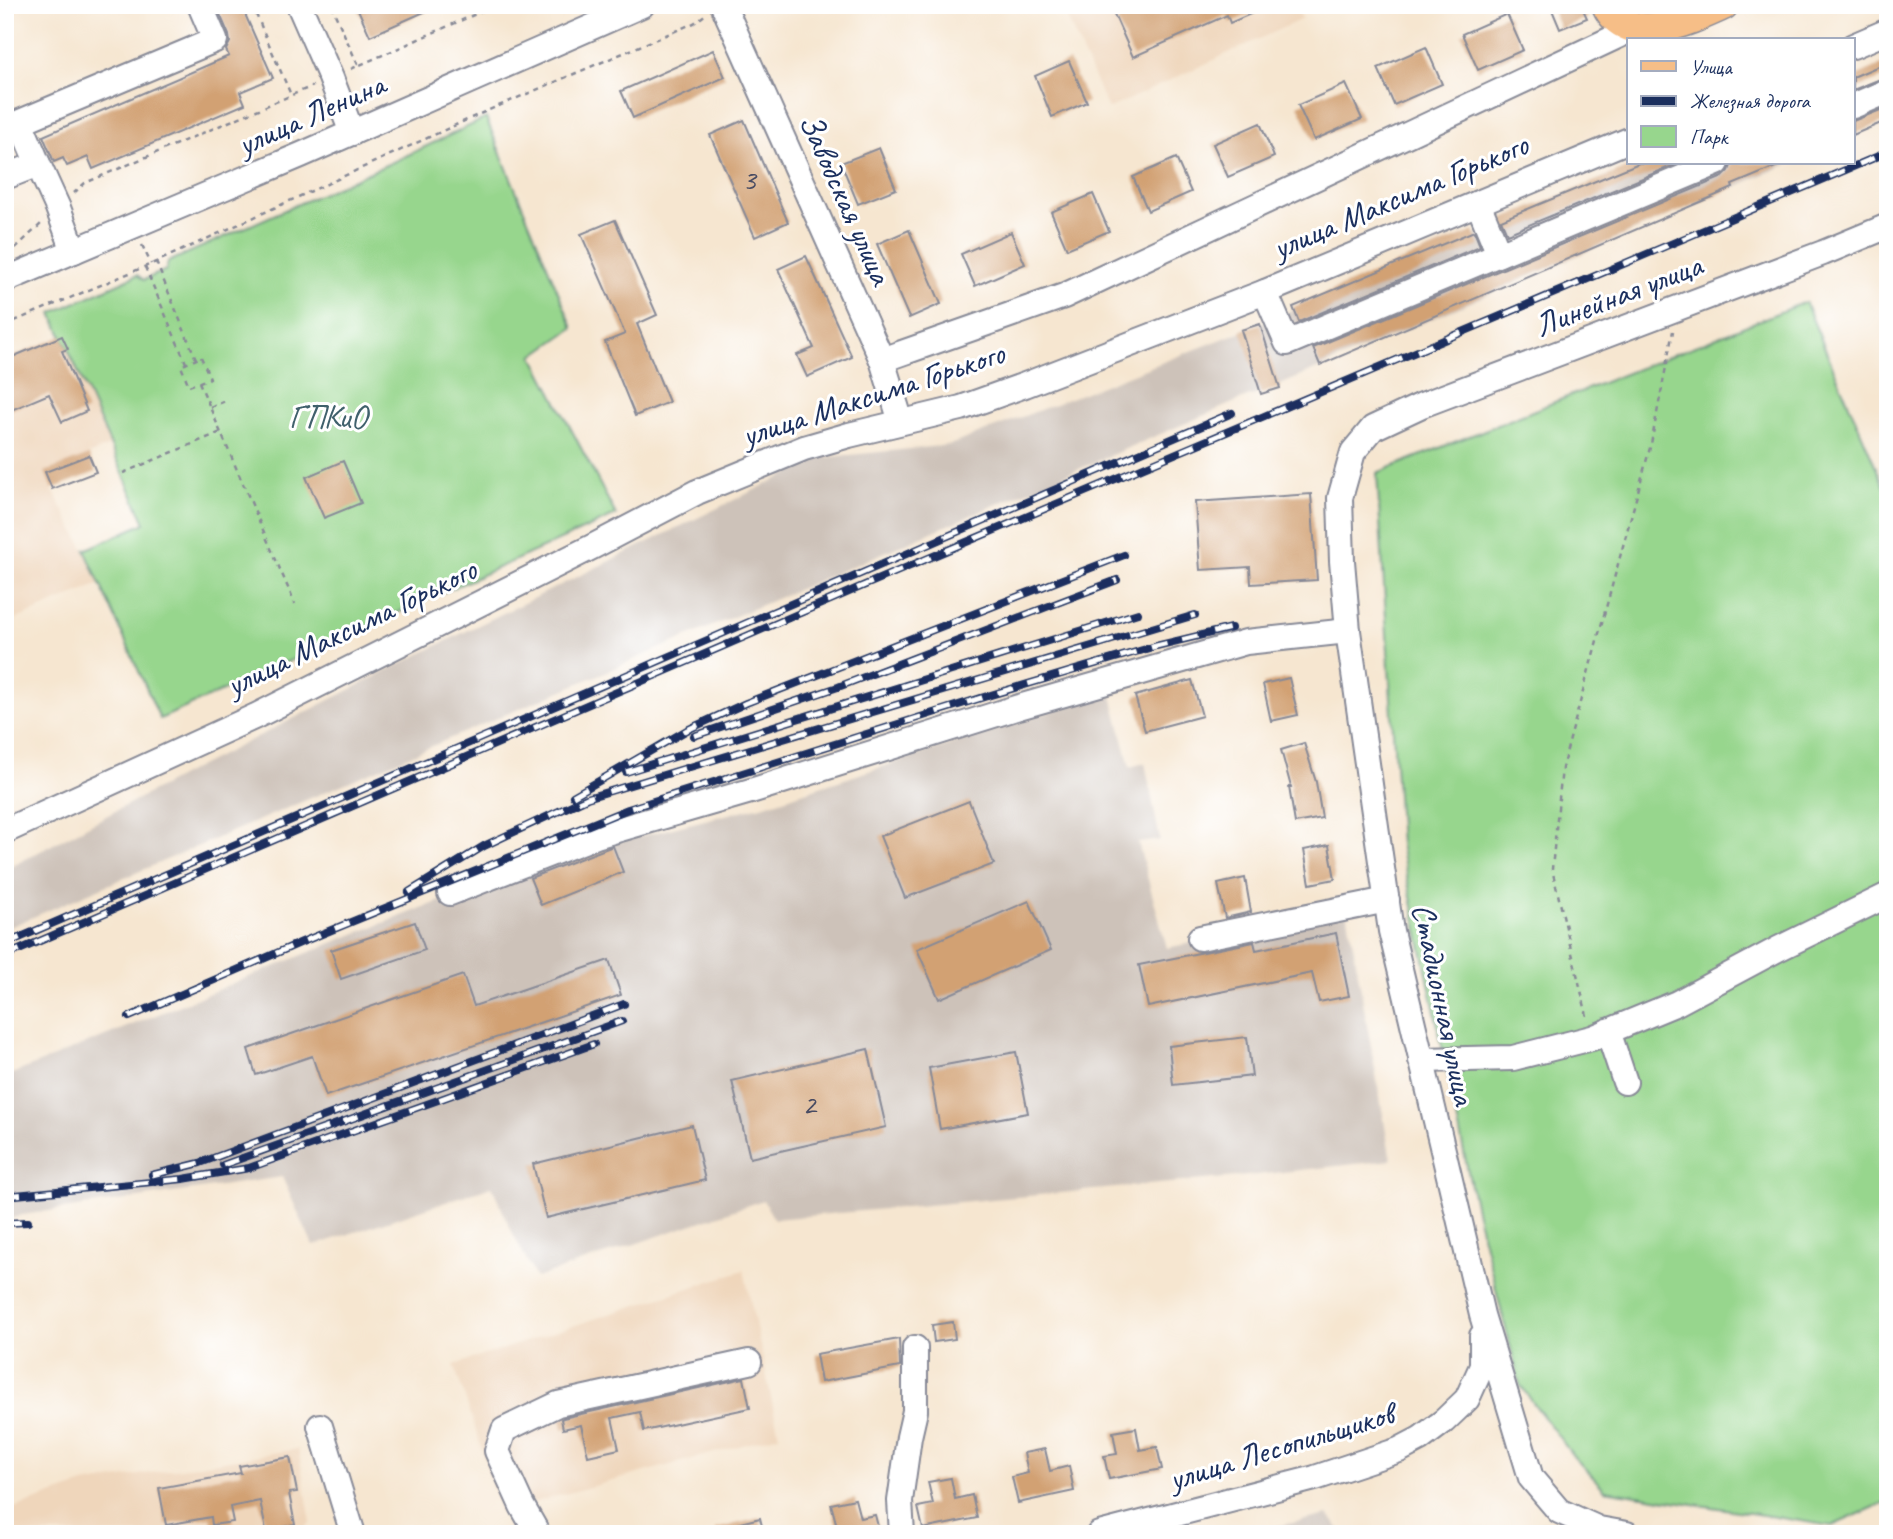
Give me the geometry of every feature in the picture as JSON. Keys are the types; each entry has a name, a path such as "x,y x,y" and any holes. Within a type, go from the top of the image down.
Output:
{"main road":[{"path":"1607,5 1611,13 1623,23 1640,16 1656,18 1670,24 1684,23 1723,5"}],"street":[{"path":"74,251 20,122 215,40 200,5"},
{"path":"299,5 352,133"},
{"name":"улица Ленина","path":"5,280 352,133 631,8"},
{"name":"Заводская улица","path":"716,8 882,360 901,422"},
{"name":"улица Максима Горького","path":"882,360 1064,296 1640,16"},
{"path":"1854,46 1888,31"},
{"path":"1854,106 1888,91"},
{"name":"улица Максима Горького","path":"5,831 256,716 697,492 804,448 961,408 1265,292 1627,141"},
{"path":"5,177 38,164"},
{"path":"1265,292 1286,343 1715,164"},
{"path":"1478,203 1499,254"},
{"name":"Линейная улица","path":"1373,428 1422,405 1888,226"},
{"name":"Стадионная улица","path":"1373,428 1353,452 1340,498 1342,561 1349,631 1391,931 1482,1315 1531,1478 1559,1511 1599,1529 1627,1534"},
{"path":"450,893 596,836 1019,707 1246,642 1349,631"},
{"path":"1421,1060 1513,1058 1600,1035 1677,1003 1888,895"},
{"path":"1200,938 1387,900"},
{"path":"1600,1035 1625,1082"},
{"name":"улица Лесопильщиков","path":"1099,1534 1315,1478 1387,1455 1420,1439 1467,1399 1482,1366 1482,1315"},
{"path":"902,1534 900,1501 915,1410 915,1348"},
{"path":"538,1534 497,1451 504,1430 558,1405 748,1362"},
{"path":"320,1426 353,1534"}],"path":[{"path":"252,5 292,96"},
{"path":"331,5 358,65"},
{"path":"85,183 292,96 496,5"},
{"path":"5,325 145,267 482,113 694,23 716,8"},
{"path":"156,262 196,359"},
{"path":"145,267 186,363"},
{"path":"1600,1035 1552,869 1562,768 1651,444 1677,307"},
{"path":"178,345 187,341"},
{"path":"201,357 210,378 189,386 181,366 196,359 201,357"},
{"path":"199,382 295,604"},
{"path":"210,407 228,400"},
{"path":"123,473 220,432"}],"shaded area":[{"path":"1061,5 1296,5 1302,19 1108,109"},
{"path":"1650,164 1788,164 1262,393 1247,397 5,929 5,870 194,769 432,648 820,458 950,445 1240,332"},
{"path":"62,336 111,445 45,473 100,584 5,624 5,360"},
{"path":"1111,692 1130,767 1145,763 1160,840 1138,843 1167,948 1347,911 1391,1160 1247,1176 774,1219 763,1200 536,1278 492,1186 313,1246 282,1177 22,1215 5,1221 5,1077 344,938 553,858 765,805"},
{"path":"744,1270 779,1435 499,1512 454,1365"},
{"path":"298,1449 311,1522 299,1534 5,1534 5,1511 84,1484"},
{"path":"1328,1515 1344,1534 1243,1534"}],"green space":[{"name":"ГПКиО","path":"486,118 573,328 533,356 616,515 160,719 85,550 145,523 52,313 137,275 144,280 166,270 168,262"},
{"path":"1805,302 1888,495 1888,1501 1832,1526 1605,1490 1574,1457 1520,1385 1476,1210 1400,844 1377,473"}],"building":[{"path":"216,5 241,5 273,78 240,92 245,104 93,169 88,157 67,166 63,158 54,162 43,136 229,56 226,50 230,42 229,35"},
{"path":"356,5 440,5 370,36"},
{"path":"1110,5 1172,5 1175,12 1191,5 1271,5 1230,23 1227,15 1133,57"},
{"path":"1550,5 1581,5 1587,18 1560,29"},
{"path":"1507,14 1523,50 1478,70 1462,34"},
{"path":"1426,47 1442,84 1394,105 1378,68"},
{"path":"713,50 725,77 633,118 621,91"},
{"path":"1069,61 1087,102 1052,117 1035,76"},
{"path":"1888,62 1888,76 1854,90 1854,77"},
{"path":"1346,84 1362,119 1314,140 1298,105"},
{"path":"1888,107 1888,120 1854,135 1854,121"},
{"path":"744,120 788,222 755,237 710,135"},
{"path":"1260,123 1274,157 1228,177 1213,144"},
{"path":"879,148 896,189 858,204 841,163"},
{"path":"1176,158 1191,192 1148,211 1133,177"},
{"path":"1637,164 1677,164 1507,234 1501,220"},
{"path":"1732,164 1783,164 1732,185 1733,188 1320,365 1313,348 1723,177"},
{"path":"1093,194 1109,231 1067,249 1051,212"},
{"path":"615,220 657,315 637,324 669,402 635,416 605,342 625,334 581,234"},
{"path":"909,230 941,304 909,318 877,244"},
{"path":"1474,231 1480,246 1299,322 1293,307"},
{"path":"1011,232 1025,264 975,286 961,254"},
{"path":"806,256 852,357 807,377 797,355 814,348 778,269"},
{"path":"1260,324 1280,388 1261,394 1241,330"},
{"path":"62,336 68,349 62,351 87,411 62,422 49,394 9,411 5,401 5,360"},
{"path":"89,455 96,472 52,489 45,472"},
{"path":"343,461 361,503 324,518 306,477"},
{"path":"1311,494 1317,580 1251,584 1250,567 1200,570 1195,502"},
{"path":"1289,678 1298,715 1271,721 1263,684"},
{"path":"1192,680 1202,716 1145,731 1135,696"},
{"path":"1304,743 1316,782 1322,818 1295,823 1291,787 1281,750"},
{"path":"969,801 994,864 905,898 880,836"},
{"path":"1329,845 1335,879 1310,884 1304,850"},
{"path":"613,846 623,872 541,905 530,878"},
{"path":"1245,878 1251,912 1225,918 1218,884"},
{"path":"1029,901 1051,950 939,999 917,949"},
{"path":"415,922 425,950 341,979 331,950"},
{"path":"1336,933 1349,996 1319,1002 1312,973 1148,1007 1139,965 1254,942 1256,950"},
{"path":"609,960 621,995 326,1096 312,1056 256,1075 248,1049 463,975 474,1006"},
{"path":"1247,1037 1252,1076 1173,1085 1169,1046"},
{"path":"868,1049 886,1127 750,1158 732,1081"},
{"path":"1016,1052 1028,1113 940,1129 929,1068"},
{"path":"692,1125 705,1180 546,1218 533,1164"},
{"path":"953,1322 955,1339 934,1342 932,1325"},
{"path":"899,1339 900,1367 821,1382 816,1354"},
{"path":"744,1378 750,1408 644,1431 640,1412 612,1418 619,1449 588,1456 581,1425 563,1429 563,1418"},
{"path":"1136,1428 1140,1450 1157,1447 1162,1469 1109,1479 1104,1456 1117,1454 1113,1432"},
{"path":"1045,1449 1050,1471 1069,1466 1074,1491 1018,1503 1012,1477 1028,1473 1024,1453"},
{"path":"290,1457 297,1492 289,1493 295,1525 266,1530 260,1501 230,1507 233,1522 212,1525 211,1517 166,1525 159,1488 241,1473 239,1466"},
{"path":"951,1478 955,1499 972,1495 977,1518 923,1529 918,1507 933,1504 928,1482"},
{"path":"855,1499 860,1518 875,1515 880,1534 839,1534 831,1504"},
{"path":"760,1518 764,1534 716,1534 716,1529"}],"railway":[{"path":"5,956 865,585 1888,152"},
{"path":"5,944 1232,413"},
{"path":"573,796 687,730 746,703 1124,555"},
{"path":"694,736 838,687 1117,580"},
{"path":"626,772 1138,613"},
{"path":"409,892 484,846 587,798 1195,615"},
{"path":"129,1017 302,942 628,809 984,697 1156,646 1231,628"},
{"path":"152,1175 200,1163 624,1004"},
{"path":"223,1165 622,1021"},
{"path":"5,1196 183,1179 249,1168 594,1044"},
{"path":"5,1223 28,1222"}]}
